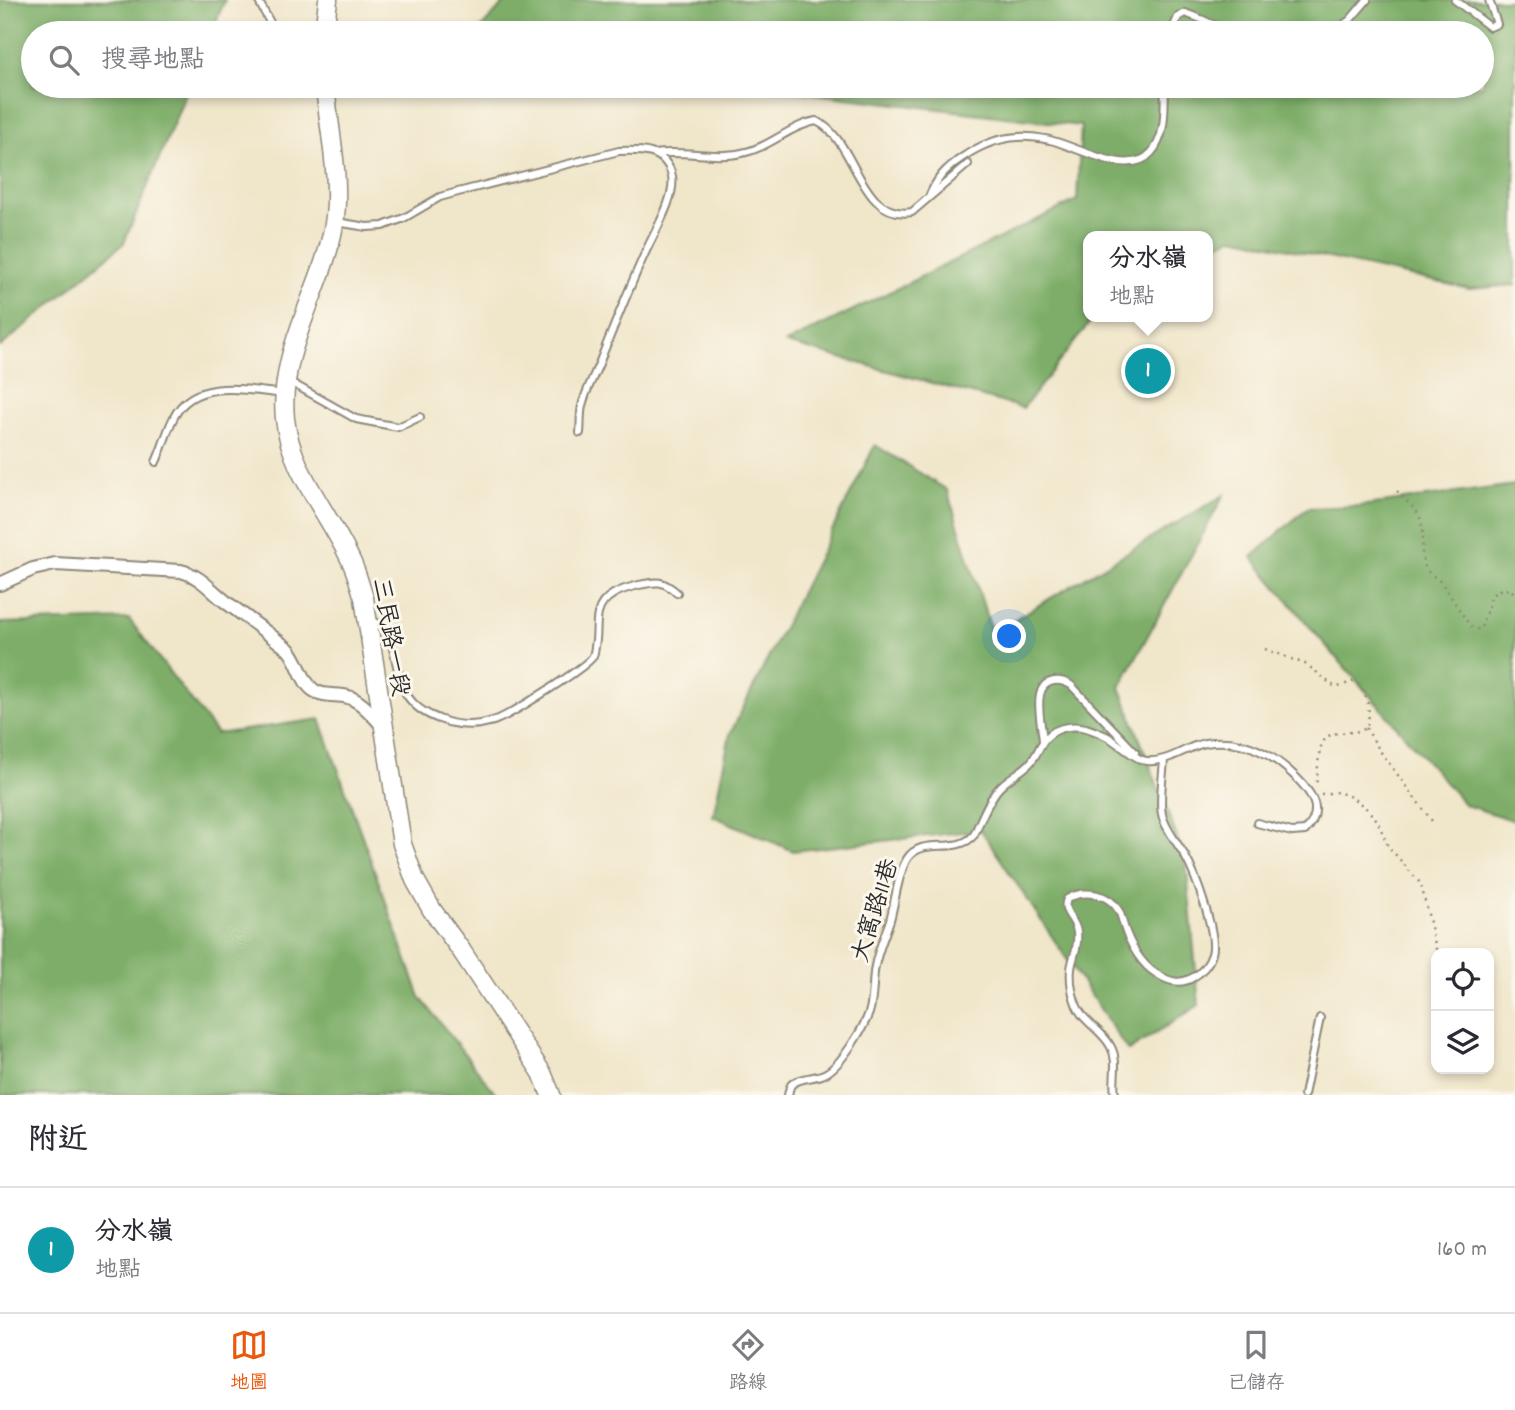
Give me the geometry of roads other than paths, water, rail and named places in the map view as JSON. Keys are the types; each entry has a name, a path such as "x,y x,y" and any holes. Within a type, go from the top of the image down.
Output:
{"main road":[{"path":"325,21 328,0"},
{"name":"三民路一段","path":"326,98 335,179 334,222 327,254 293,346 285,387 285,417 290,444 300,472 352,561 364,598 401,844 415,880 432,910 542,1073 551,1095"}],"street":[{"path":"0,584 33,569 55,564 191,573 288,649 313,691 350,697 383,726"}],"lane":[{"path":"258,0 269,21"},
{"path":"1348,21 1367,0"},
{"path":"1455,0 1482,21"},
{"path":"1489,0 1497,24 1494,25"},
{"path":"1176,21 1185,13 1205,21"},
{"path":"928,199 935,181 956,162 998,139 1017,137 1050,140 1108,160 1143,160 1159,142 1164,98"},
{"path":"655,154 741,154 759,149 797,127 816,121 824,124 833,135 877,203 902,214 912,212 968,164"},
{"path":"334,222 367,227 383,226 404,218 440,197 619,151 640,150 655,154 668,164 672,177 671,196 586,394 581,408 580,433"},
{"path":"156,462 174,416 185,402 211,390 285,387 356,419 398,427 420,417"},
{"path":"367,617 382,625 389,635 400,682 416,707 438,719 459,724 479,724 497,720 587,663 594,654 598,612 606,598 624,589 655,581 667,584 677,593"},
{"path":"1043,741 1040,695 1052,681 1062,680 1071,685 1143,761"},
{"path":"1043,741 1052,732 1068,727 1086,728 1106,736 1143,761 1164,760 1210,742 1233,743 1259,750 1295,777 1312,798 1315,809 1313,822 1305,831 1292,832 1257,823"},
{"name":"大窩路11巷","path":"788,1095 791,1085 799,1080 824,1075 834,1067 848,1051 869,1013 875,965 907,859 915,850 928,846 960,845 969,840 998,789 1028,766 1043,741"},
{"path":"1115,1095 1115,1065 1111,1045 1078,1011 1074,999 1071,969 1078,940 1077,928 1064,905 1073,895 1086,894 1104,897 1110,901 1118,910 1133,948 1143,963 1153,973 1168,980 1185,981 1205,968 1213,953 1214,941 1203,900 1187,859 1161,814 1164,760"},
{"path":"1304,1095 1320,1018"}],"place":[{"name":"分水嶺","path":"1148,371"}]}
